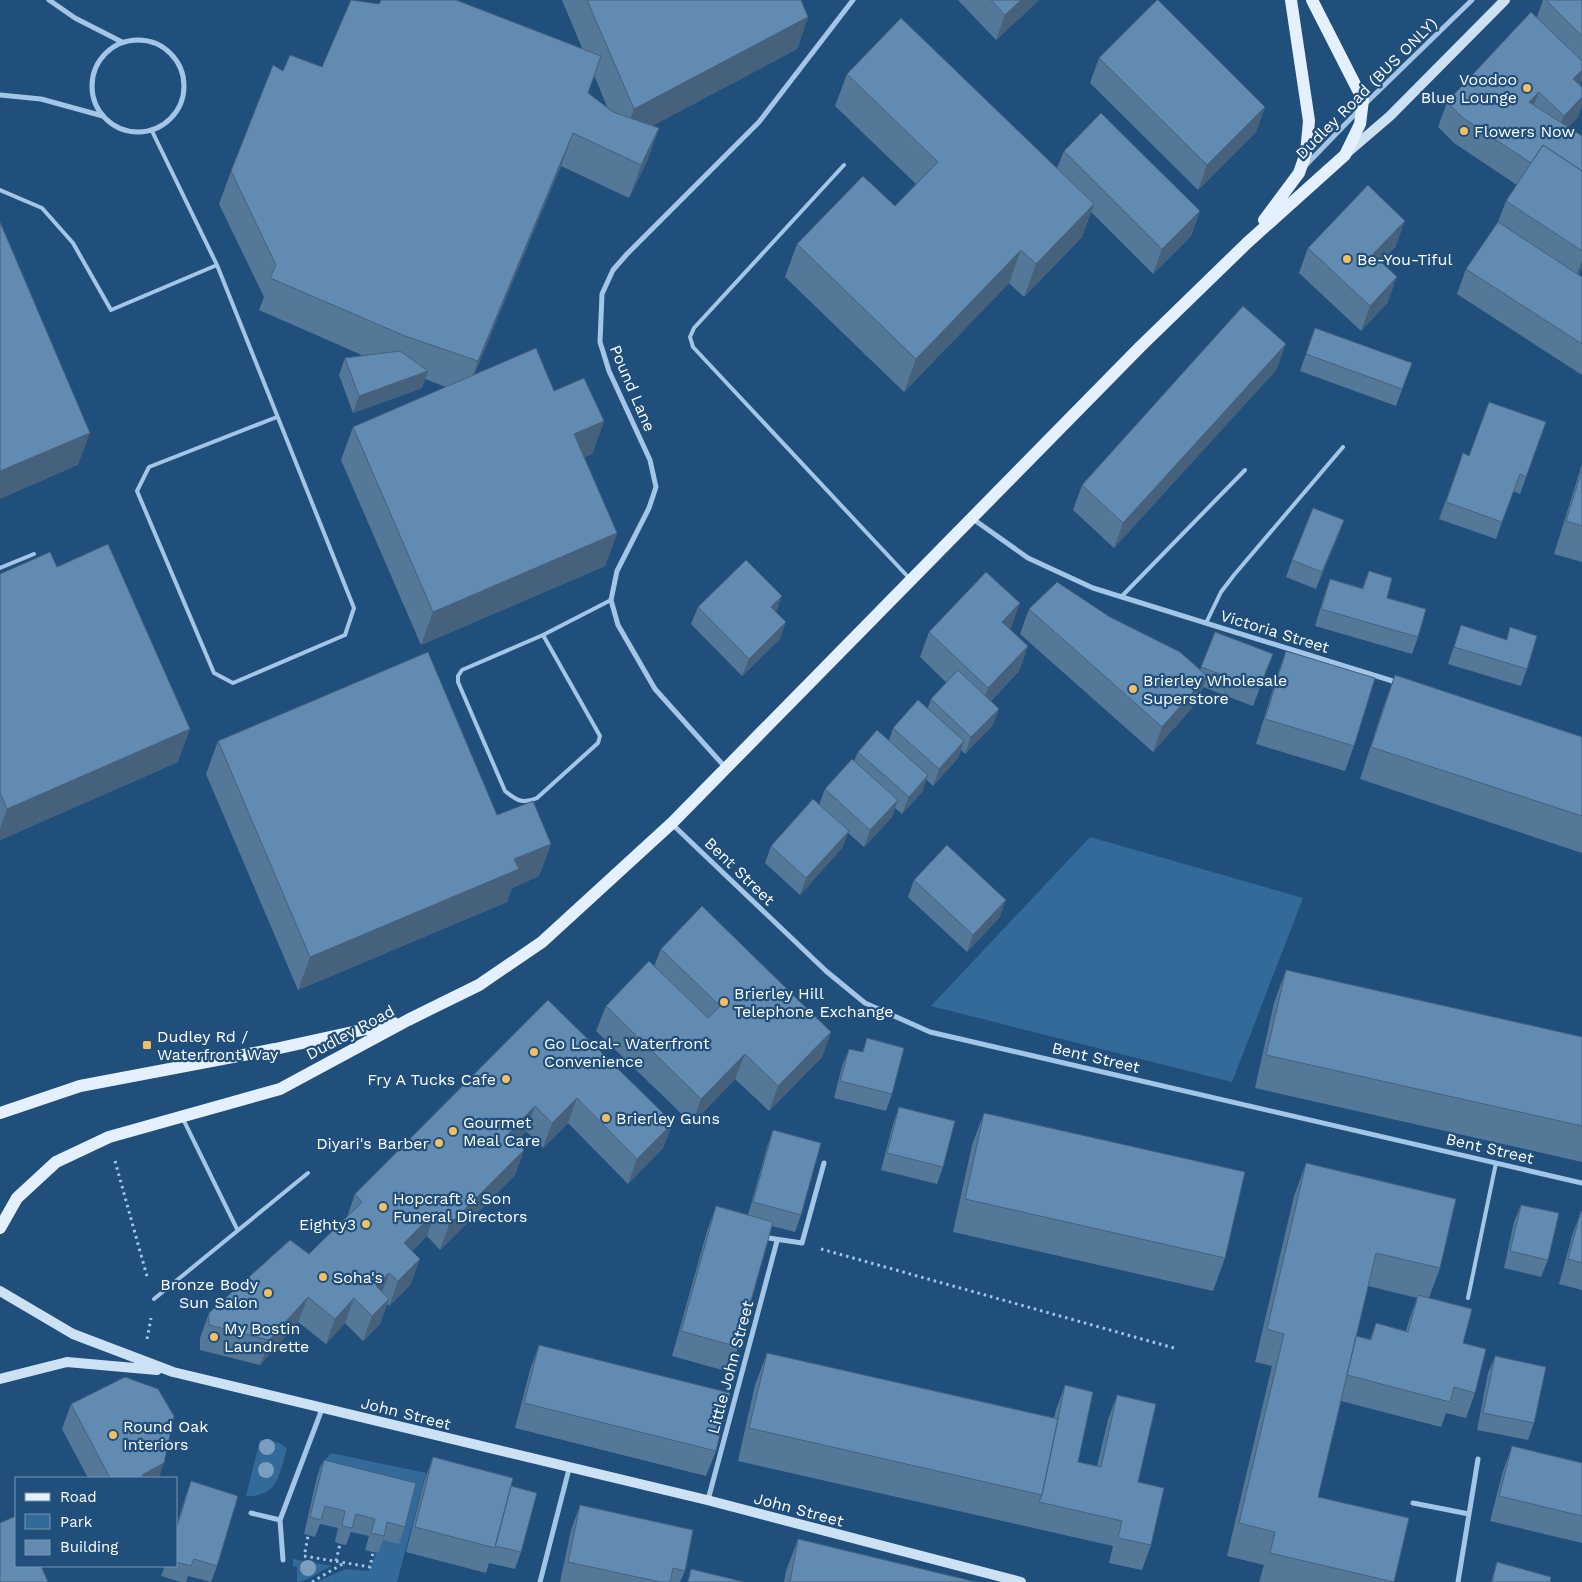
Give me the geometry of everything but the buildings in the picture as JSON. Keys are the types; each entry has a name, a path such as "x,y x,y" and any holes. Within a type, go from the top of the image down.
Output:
{"main road":[{"path":"1247,243 1299,173 1306,153 1309,120 1292,0"},
{"path":"1312,0 1363,100 1360,124 1345,155"},
{"path":"408,1020 479,985 542,942 672,823 727,770 910,579 973,518 1140,346 1247,243 1390,116 1505,0"},
{"name":"Dudley Road","path":"0,1114 80,1086 275,1049 408,1020"},
{"name":"Dudley Road","path":"0,1228 17,1198 56,1162 109,1137 280,1089 408,1020"},
{"name":"John Street","path":"0,1291 72,1334 173,1372 570,1469 707,1500 1021,1582"},
{"name":"John Street","path":"0,1379 67,1362 173,1372"}],"street":[{"path":"49,0 75,18 122,42"},
{"name":"Pound Lane","path":"727,770 655,689 618,625 611,600 617,571 649,508 656,487 650,460 609,371 600,342 602,294 613,270 627,254 759,122 853,0"},
{"name":"Dudley Road (BUS ONLY)","path":"1299,173 1362,107 1472,0"},
{"path":"137,39 151,41 165,47 176,58 184,73 185,92 179,108 168,122 152,131 134,133 117,127 103,116 94,101 92,83 96,66 107,52 122,42 137,39"},
{"path":"0,95 40,99 103,116"},
{"name":"Victoria Street","path":"973,518 1028,558 1093,588 1404,684"},
{"name":"Bent Street","path":"672,823 826,971 865,1003 930,1032 1582,1182"},
{"path":"759,1236 777,1241 802,1244 824,1163"},
{"name":"Little John Street","path":"707,1500 777,1241"},
{"path":"283,1560 280,1520 322,1408"},
{"path":"1458,1582 1478,1459"},
{"path":"540,1582 570,1469"},
{"path":"1413,1503 1469,1514"},
{"path":"252,1513 280,1520"}],"lane":[{"path":"152,131 217,265 354,608 345,635 233,683 214,672 137,491 149,468 277,417"},
{"path":"844,165 694,328 690,337 693,347 910,579"},
{"path":"0,190 42,208 73,244 111,310 217,265"},
{"path":"1206,623 1221,592 1234,575 1343,447"},
{"path":"1122,596 1246,470"},
{"path":"0,568 34,554"},
{"path":"543,635 600,736 598,743 538,798 526,803 515,800 505,791 458,682 458,676 462,670 543,635 611,600"},
{"path":"181,1116 236,1229"},
{"path":"1468,1298 1496,1163"},
{"path":"154,1299 236,1229 308,1173"}],"path":[{"path":"109,1137 154,1299 143,1362"},
{"path":"802,1244 1174,1348"},
{"path":"304,1556 308,1536"},
{"path":"336,1561 340,1544"},
{"path":"282,1552 370,1567 373,1552"},
{"path":"312,1582 344,1562"}],"green space":[{"path":"1090,837 1303,898 1232,1082 931,1006"},
{"path":"260,1440 279,1443 287,1448 279,1475 271,1488 265,1493 246,1496"},
{"path":"331,1453 426,1473 397,1582 317,1582 345,1569 369,1571 376,1553 378,1553 381,1539 399,1543 317,1477 320,1466"},
{"path":"293,1559 332,1566 305,1580 297,1582 297,1567 293,1566"}],"place":[{"name":"Voodoo Blue Lounge","path":"1527,88"},
{"name":"Flowers Now","path":"1464,131"},
{"name":"Be-You-Tiful","path":"1347,259"},
{"name":"Brierley Wholesale Superstore","path":"1133,689"},
{"name":"Brierley Hill Telephone Exchange","path":"724,1002"},
{"name":"Dudley Rd / Waterfront Way","path":"147,1045"},
{"name":"Go Local- Waterfront Convenience","path":"534,1052"},
{"name":"Fry A Tucks Cafe","path":"506,1079"},
{"name":"Brierley Guns","path":"606,1118"},
{"name":"Gourmet Meal Care","path":"453,1131"},
{"name":"Diyari's Barber","path":"439,1143"},
{"name":"Hopcraft & Son Funeral Directors","path":"383,1207"},
{"name":"Eighty3","path":"366,1224"},
{"name":"Soha's","path":"323,1277"},
{"name":"Bronze Body Sun Salon","path":"268,1293"},
{"name":"My Bostin Laundrette","path":"214,1337"},
{"name":"Round Oak Interiors","path":"113,1435"}]}
